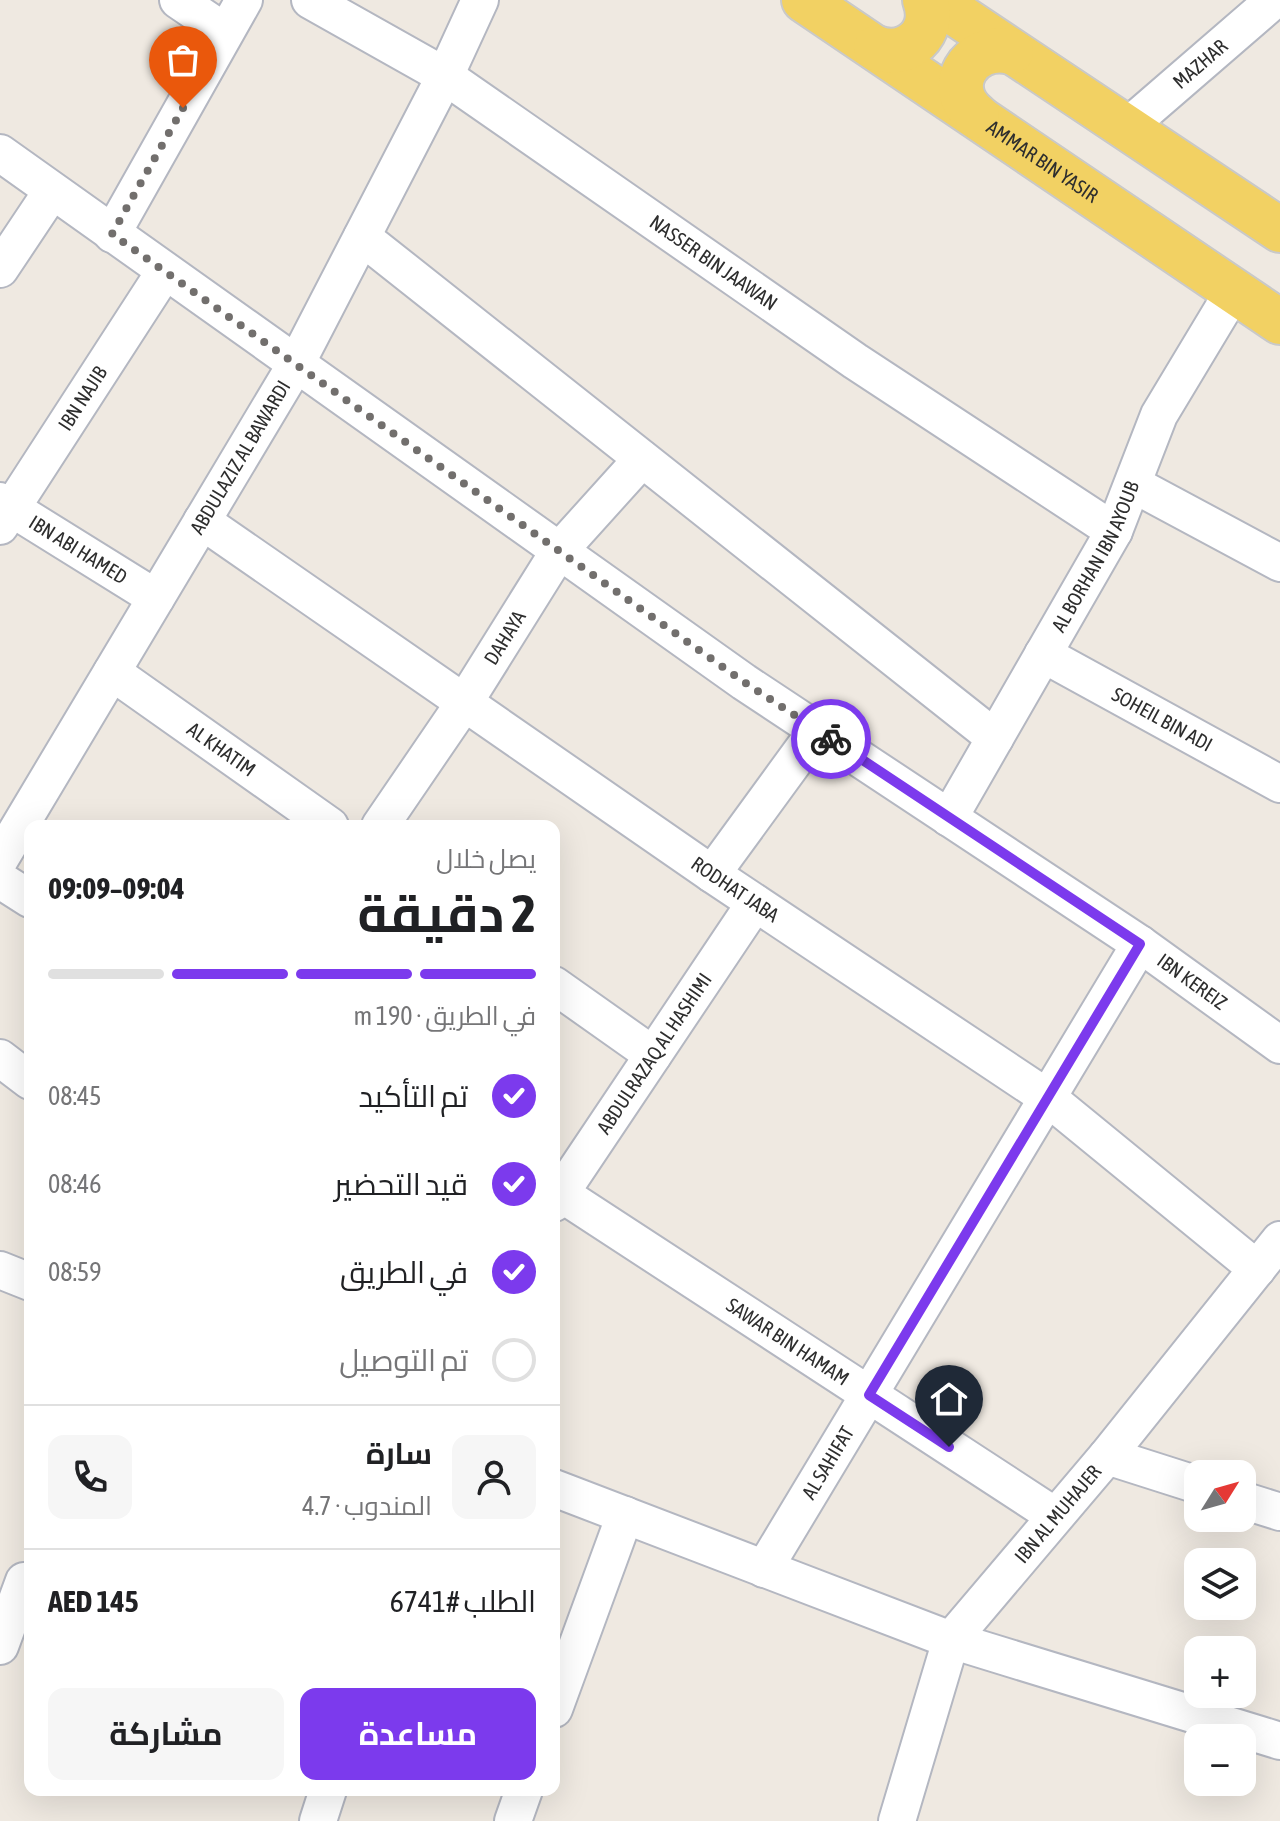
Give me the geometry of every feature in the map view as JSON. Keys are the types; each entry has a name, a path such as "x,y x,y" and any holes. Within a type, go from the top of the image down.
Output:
{"main road":[{"name":"AMMAR BIN YASIR","path":"804,0 1280,322"},
{"path":"876,48 903,50 919,40 928,23 925,0"},
{"path":"935,0 1280,230"},
{"path":"977,116 970,110 962,92 968,65 982,52 1011,52"}],"street":[{"path":"178,0 225,32"},
{"path":"112,234 244,0"},
{"name":"NASSER BIN JAAWAN","path":"310,0 445,76 855,361 1114,531"},
{"name":"ABDULAZIZ AL BAWARDI","path":"0,859 296,364 445,76 480,0"},
{"name":"MAZHAR","path":"1126,128 1274,0"},
{"name":"IBN KEREIZ","path":"0,153 559,551 817,730 1140,944 1280,1045"},
{"path":"0,269 52,191"},
{"path":"362,237 995,738"},
{"name":"IBN NAJIB","path":"4,512 165,271"},
{"name":"AL BORHAN IBN AYOUB","path":"949,818 1114,531 1159,415 1233,292"},
{"name":"DAHAYA","path":"384,820 464,703 559,551 642,459"},
{"path":"1133,484 1280,563"},
{"name":"IBN ABI HAMED","path":"4,512 156,598"},
{"name":"RODHAT JABA","path":"202,521 712,874 1048,1098 1257,1269"},
{"name":"SOHEIL BIN ADI","path":"1043,654 1280,784"},
{"name":"AL KHATIM","path":"112,672 322,820"},
{"path":"712,874 817,730"},
{"path":"0,880 24,895"},
{"name":"ABDULRAZAQ AL HASHIMI","path":"560,1194 755,903"},
{"name":"AL SAHIFAT","path":"764,1569 1140,944"},
{"path":"560,989 653,1055"},
{"path":"0,1058 24,1076"},
{"name":"SAWAR BIN HAMAM","path":"560,1200 1055,1516"},
{"name":"IBN AL MUHAJER","path":"897,1821 951,1640 1107,1456 1280,1240"},
{"path":"0,1270 24,1280"},
{"path":"1107,1456 1184,1481"},
{"path":"560,1490 951,1640 1280,1741"},
{"path":"1256,1504 1280,1512"},
{"path":"560,1693 625,1515"},
{"path":"0,1646 18,1579"},
{"path":"318,1821 326,1796"},
{"path":"513,1821 522,1796"}],"way so far":[{"path":"183,108 112,234 744,682 831,739"}],"route":[{"path":"831,739 1140,944 869,1395 949,1447"}]}
